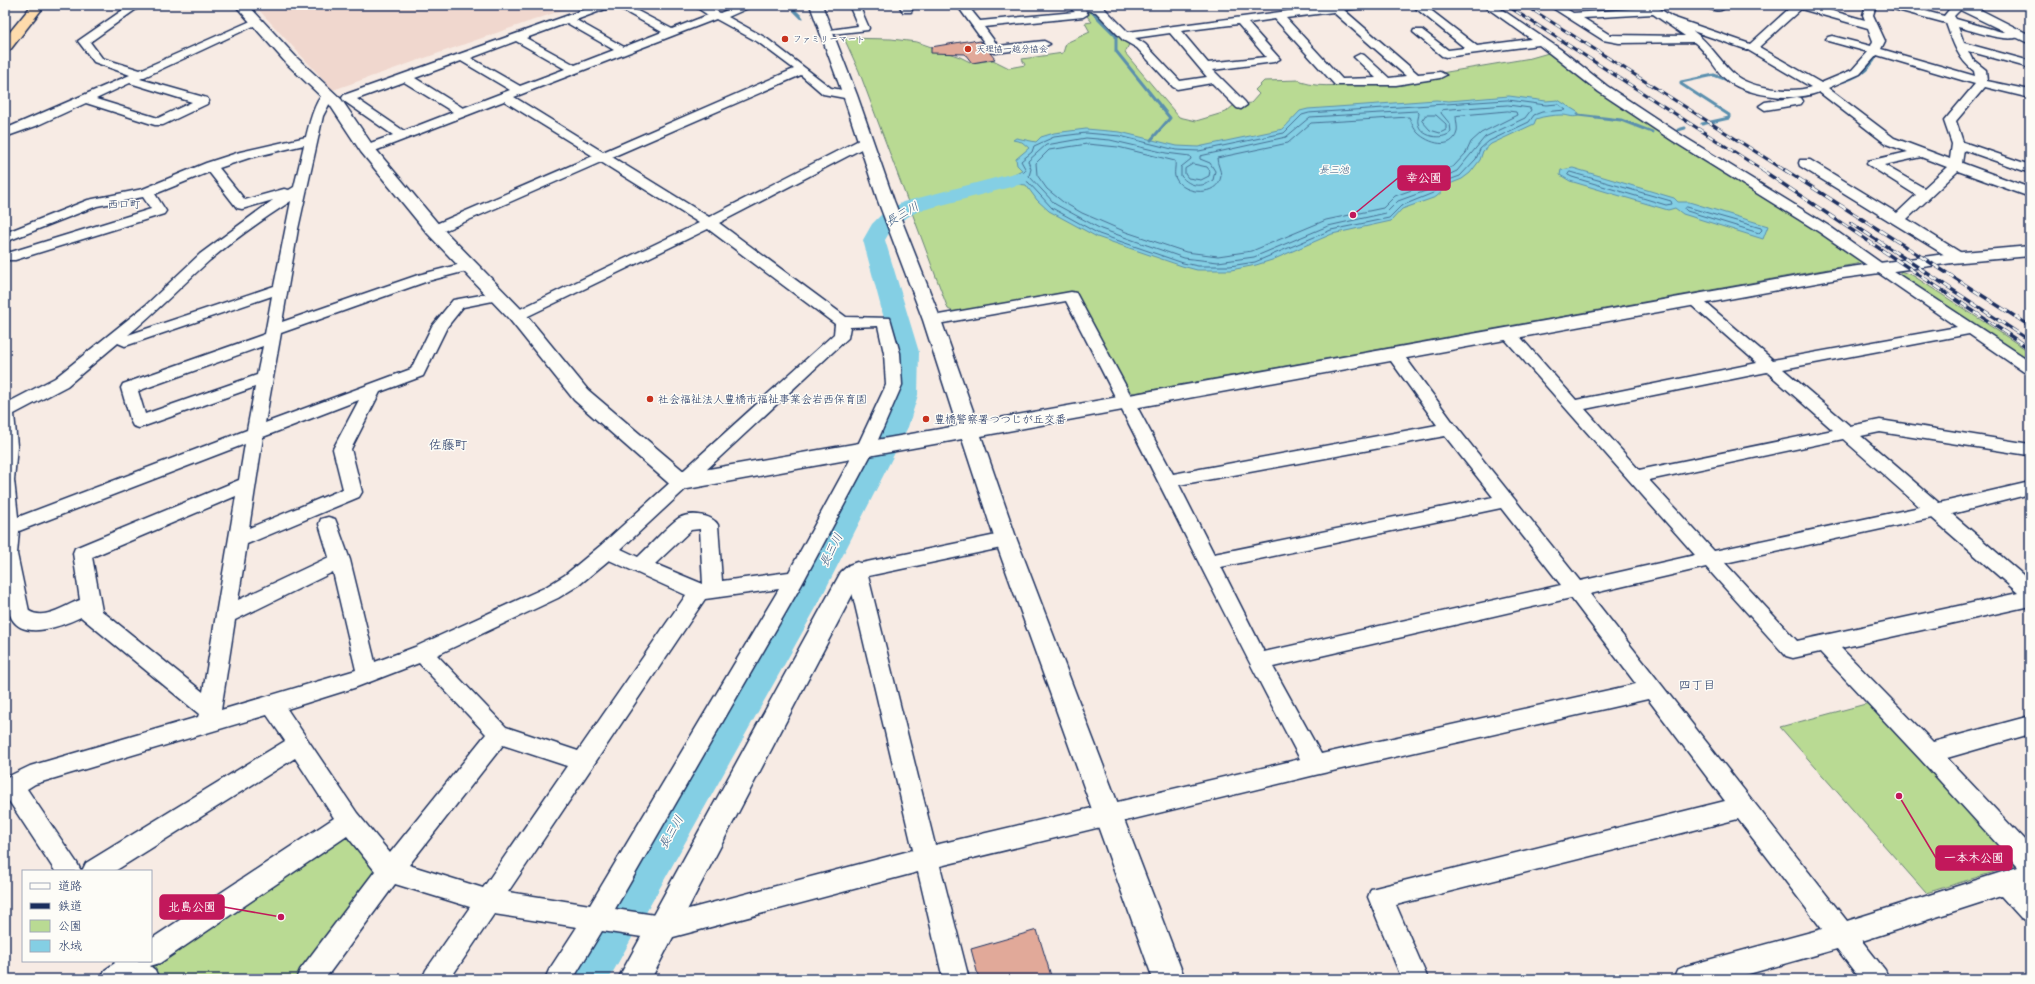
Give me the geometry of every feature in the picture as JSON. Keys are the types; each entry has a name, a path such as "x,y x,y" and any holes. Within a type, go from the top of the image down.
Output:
{"highway":[{"path":"5,33 28,5"},
{"path":"5,47 39,5"}],"street":[{"path":"84,99 160,122 203,101 135,76 98,60 84,41 137,5"},
{"path":"402,135 348,98 607,5"},
{"path":"618,5 670,32"},
{"path":"698,5 762,40 828,91 850,95"},
{"path":"367,149 622,50 750,5"},
{"path":"816,5 850,95 865,142 932,320 1006,540 1169,979"},
{"path":"827,33 864,28 854,5"},
{"path":"963,6 986,5"},
{"path":"1125,36 1173,28 1361,5"},
{"path":"1417,5 1475,50"},
{"path":"1488,5 1571,62 1603,89 1677,138 1824,229 1879,268 2030,368"},
{"path":"1553,5 1607,38 1619,40 1696,39"},
{"path":"1604,5 1614,13"},
{"path":"1708,5 1719,8 1722,5"},
{"path":"1752,48 1799,5 1873,26"},
{"path":"1765,106 1811,100 1856,72 1875,51 1879,41 1868,15 1871,5"},
{"path":"1890,5 2002,35 2018,34"},
{"path":"1898,220 1955,166 1958,144 1950,120 1982,83 1980,70 1968,61 1959,45 1949,16 1956,8 1962,5 2030,40"},
{"path":"963,6 995,50 1044,44"},
{"path":"977,25 1082,14 1074,6"},
{"path":"1074,6 1099,9 1125,36 1141,46 1177,85 1215,79"},
{"path":"1335,8 1415,78"},
{"path":"1570,16 1614,13 1651,8 1696,39 1709,51 1729,76 1741,83 1780,94 1825,90"},
{"path":"5,133 135,76 249,10 292,61 336,102 367,149 434,230 517,316 581,395 682,482"},
{"path":"1278,16 1340,83 1386,81 1440,75"},
{"path":"567,19 622,50"},
{"path":"1206,67 1274,59 1240,20"},
{"path":"1670,20 1752,48 1825,90 1890,141 2030,193"},
{"path":"1173,28 1215,79 1240,105"},
{"path":"984,35 1036,30"},
{"path":"1418,32 1446,54 1541,41"},
{"path":"517,37 573,69"},
{"path":"1832,39 1956,73 1982,83 2030,94"},
{"path":"1959,45 2030,65"},
{"path":"462,57 511,93 604,156 708,223 843,322 885,322 892,353 894,385 865,448 795,579 597,917 558,979"},
{"path":"1360,57 1386,81"},
{"path":"434,230 802,70"},
{"path":"405,77 462,112"},
{"path":"210,717 255,434 298,190 317,116 328,94"},
{"path":"5,238 93,203 147,192 212,166 245,155 312,139"},
{"path":"517,316 708,223 865,142"},
{"path":"1958,144 2030,169"},
{"path":"1921,153 1873,164 1925,194"},
{"path":"1806,163 1958,258"},
{"path":"212,166 242,205 298,190"},
{"path":"210,717 83,607 44,623 26,621 20,615 8,554 10,527 5,481 10,447 5,412 61,382 116,335 151,308 205,257 260,215 298,190"},
{"path":"8,256 159,211 147,192"},
{"path":"682,482 865,448 1126,403 1879,268 2030,251"},
{"path":"5,272 16,260 8,256"},
{"path":"265,378 139,422 129,388 423,278 469,266"},
{"path":"116,335 126,341 281,288"},
{"path":"10,527 417,372 440,326 458,303 498,296"},
{"path":"932,320 1071,296 1168,482 1259,662 1315,765"},
{"path":"1695,301 2030,592"},
{"path":"68,870 9,788 30,776 210,717 272,704 347,682 422,653 551,593 572,580 607,551 842,336 843,322"},
{"path":"1573,406 1770,366 1972,329"},
{"path":"1509,334 1708,559 1793,650 2030,598"},
{"path":"1394,354 1449,429 1576,590 1876,979"},
{"path":"238,540 353,492 342,449 373,389"},
{"path":"1635,477 1880,426 2029,450"},
{"path":"1168,482 1449,429"},
{"path":"93,616 82,553 247,484"},
{"path":"1259,662 1708,559 1984,500 2030,488"},
{"path":"1209,562 1505,501"},
{"path":"435,979 583,762 706,591 709,525 704,522 686,523 641,566"},
{"path":"328,524 340,560 367,674"},
{"path":"634,979 849,578 857,571 1006,540"},
{"path":"607,551 706,591 795,579"},
{"path":"226,615 340,560"},
{"path":"857,571 956,979"},
{"path":"1824,643 1929,752 2030,863"},
{"path":"422,653 499,734 583,762"},
{"path":"272,704 349,821 390,871 488,902 597,917 662,928 927,858 1109,814 1315,765 1652,689"},
{"path":"1929,752 2030,725"},
{"path":"309,979 390,871 499,734"},
{"path":"96,870 299,744"},
{"path":"1415,979 1380,897 1743,807"},
{"path":"152,955 349,821"},
{"path":"1686,979 1843,935 2030,874"},
{"path":"2005,883 2030,910"}],"shaded area":[{"path":"262,5 577,5 333,90 256,7"}],"green space":[{"path":"1081,9 1097,11 1130,42 1125,53 1179,117 1196,121 1226,112 1234,105 1251,103 1259,94 1255,90 1264,81 1300,80 1301,82 1309,84 1326,86 1435,78 1444,77 1441,73 1531,58 1552,52 1863,261 1862,263 1134,393 1127,390 1074,291 954,312 948,309 859,71 844,38 891,39 917,42 960,57 972,63 993,60 1009,68 1025,65 1022,59 1063,53 1066,43 1090,32 1085,23 1092,22"},
{"path":"1900,271 1912,275 2030,352 2030,361 1900,277"},
{"path":"1873,702 2020,864 1926,893 1780,727"},
{"path":"348,833 377,869 377,876 299,979 161,979 150,970 155,958"}],"water":[{"name":"長三池","path":"1509,96 1546,101 1558,100 1579,113 1576,117 1556,115 1536,119 1534,124 1491,144 1483,151 1480,160 1470,173 1462,179 1452,183 1436,197 1402,209 1391,221 1332,234 1272,260 1231,270 1197,270 1097,237 1049,211 1037,200 1026,185 1017,184 1012,175 1022,170 1017,165 1016,159 1029,148 1022,142 1013,140 1016,138 1036,142 1041,137 1054,133 1086,129 1120,132 1177,146 1198,147 1283,129 1300,111 1308,109"},
{"path":"1573,168 1674,198 1678,202 1689,202 1768,226 1763,239 1683,214 1675,208 1668,210 1570,181 1560,175 1561,170"}],"building":[{"name":"天理協一越分協会","path":"973,40 975,42 980,41 995,59 972,63 965,54 931,53 931,47"},
{"path":"1037,930 1052,979 979,979 971,949"}],"waterway":[{"path":"789,5 802,18"},
{"path":"1090,10 1116,36 1116,51 1170,118 1151,140"},
{"path":"1838,83 1861,74 1870,66 1877,55"},
{"path":"1702,124 1729,118 1729,115 1681,84 1681,82 1714,75 1733,82"},
{"path":"1578,115 1621,120 1652,132"},
{"path":"1678,130 1685,128"},
{"name":"長三川","path":"586,979 806,597 894,427 905,395 906,352 874,240 888,219 899,212 923,202 1018,178"}],"railway":[{"path":"1506,5 1764,171"},
{"path":"1525,5 1786,171"},
{"path":"1762,170 2030,349"},
{"path":"1785,170 2030,326"},
{"path":"1851,223 2030,341"}],"place":[{"name":"ファミリーマート","path":"785,39"},
{"name":"天理協一越分協会","path":"968,49"},
{"name":"幸公園","path":"1353,215"},
{"name":"社会福祉法人豊橋市福祉事業会岩西保育園","path":"650,399"},
{"name":"豊橋警察署つつじが丘交番","path":"926,419"},
{"name":"一本木公園","path":"1899,796"},
{"name":"北島公園","path":"281,917"}],"district":[{"name":"西口町","path":"124,204"},
{"name":"佐藤町","path":"448,444"},
{"name":"四丁目","path":"1697,685"}]}
